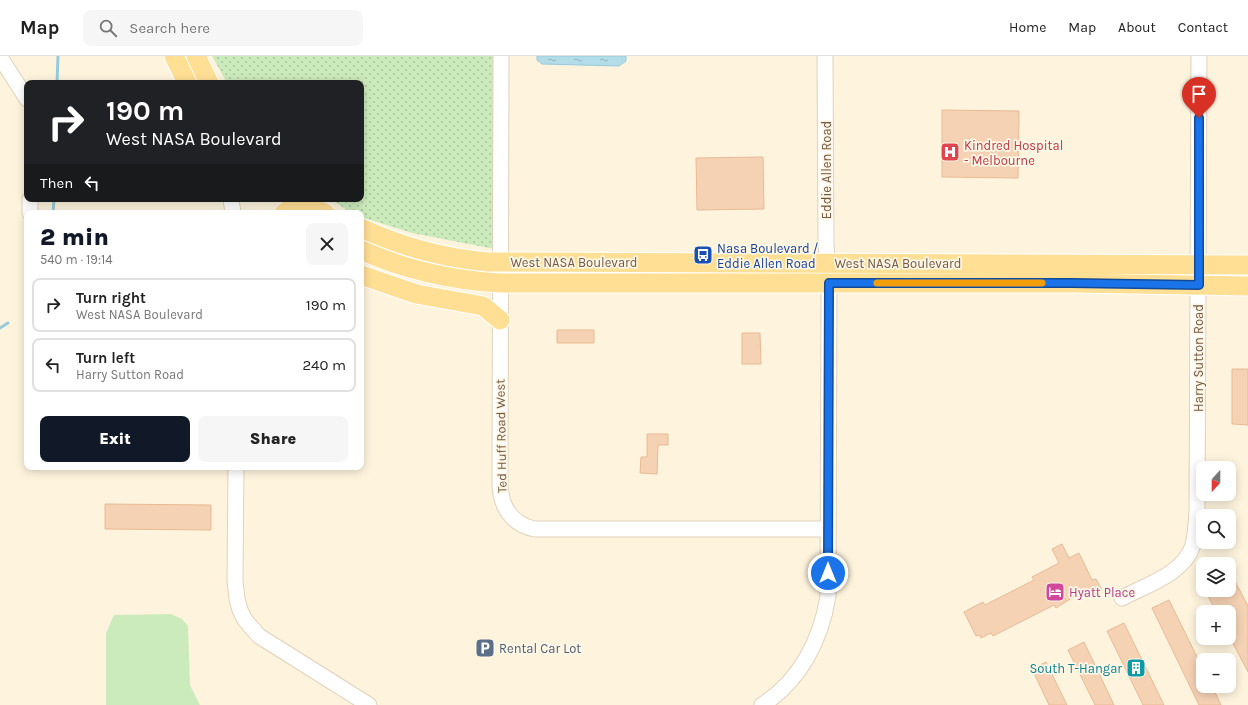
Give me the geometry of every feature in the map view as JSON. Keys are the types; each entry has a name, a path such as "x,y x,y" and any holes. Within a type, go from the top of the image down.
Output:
{"main road":[{"path":"174,56 186,80"},
{"path":"196,56 208,80"},
{"path":"317,202 329,210"},
{"path":"288,208 305,206 316,210"},
{"name":"West NASA Boulevard","path":"364,229 402,245 431,254 500,262 1248,265"},
{"name":"West NASA Boulevard","path":"364,251 422,272 467,280 500,282 1072,283 1248,286"},
{"path":"364,276 416,294 483,306 500,320"}],"street":[{"name":"Ted Huff Road West","path":"501,56 500,490 507,512 520,524 535,529 828,529"},
{"name":"Eddie Allen Road","path":"767,703 787,684 802,666 820,630 828,596 829,283 827,263 825,56"},
{"name":"Harry Sutton Road","path":"1122,598 1180,566 1188,555 1193,544 1197,511 1199,56"},
{"path":"0,57 24,94"},
{"path":"236,470 235,581 236,599 242,615 254,631 269,644 369,705"}],"green space":[{"path":"212,56 493,56 496,117 494,249 412,233 364,218 364,210 347,210 335,202 364,202 364,80 225,80"},
{"path":"171,614 182,619 188,626 190,685 200,705 106,705 106,633 114,615"}],"water":[{"path":"537,56 626,56 626,61 619,66 542,64 537,60"}],"building":[{"path":"942,110 1019,111 1018,178 942,177"},
{"path":"763,157 764,209 697,210 696,158"},
{"path":"557,330 594,330 594,343 557,343"},
{"path":"742,333 760,333 761,364 742,364"},
{"path":"1232,369 1248,369 1248,425 1232,424"},
{"path":"647,434 668,434 668,445 658,445 657,474 640,473 641,457 647,457"},
{"path":"105,504 211,505 211,530 105,529"},
{"name":"Hyatt Place","path":"1062,544 1069,558 1079,553 1092,580 1096,579 1102,590 1090,596 1089,593 1082,597 1080,593 1056,608 1054,605 993,636 991,633 981,638 980,635 976,636 964,612 983,602 985,605 1034,580 1032,577 1059,563 1052,549"},
{"path":"1236,583 1248,606 1248,672 1234,645 1236,645 1236,605 1212,605 1208,597 1236,597"},
{"path":"1169,600 1196,655 1196,693 1215,693 1221,705 1199,705 1152,608"},
{"name":"South T-Hangar","path":"1124,623 1164,705 1143,705 1107,631"},
{"path":"1084,642 1114,705 1095,705 1068,650"},
{"path":"1046,662 1067,705 1049,705 1032,669"}],"waterway":[{"path":"57,80 58,56"},
{"path":"53,210 54,202"},
{"path":"0,328 8,323"}],"slow traffic":[{"path":"877,283 1042,283"}],"place":[{"name":"Kindred Hospital - Melbourne","path":"950,152"},
{"name":"Nasa Boulevard / Eddie Allen Road","path":"703,255"},
{"name":"Hyatt Place","path":"1055,592"},
{"name":"Rental Car Lot","path":"485,648"},
{"name":"South T-Hangar","path":"1136,668"}],"route":[{"path":"828,573 829,283 1072,283 1199,285 1199,118"}]}
